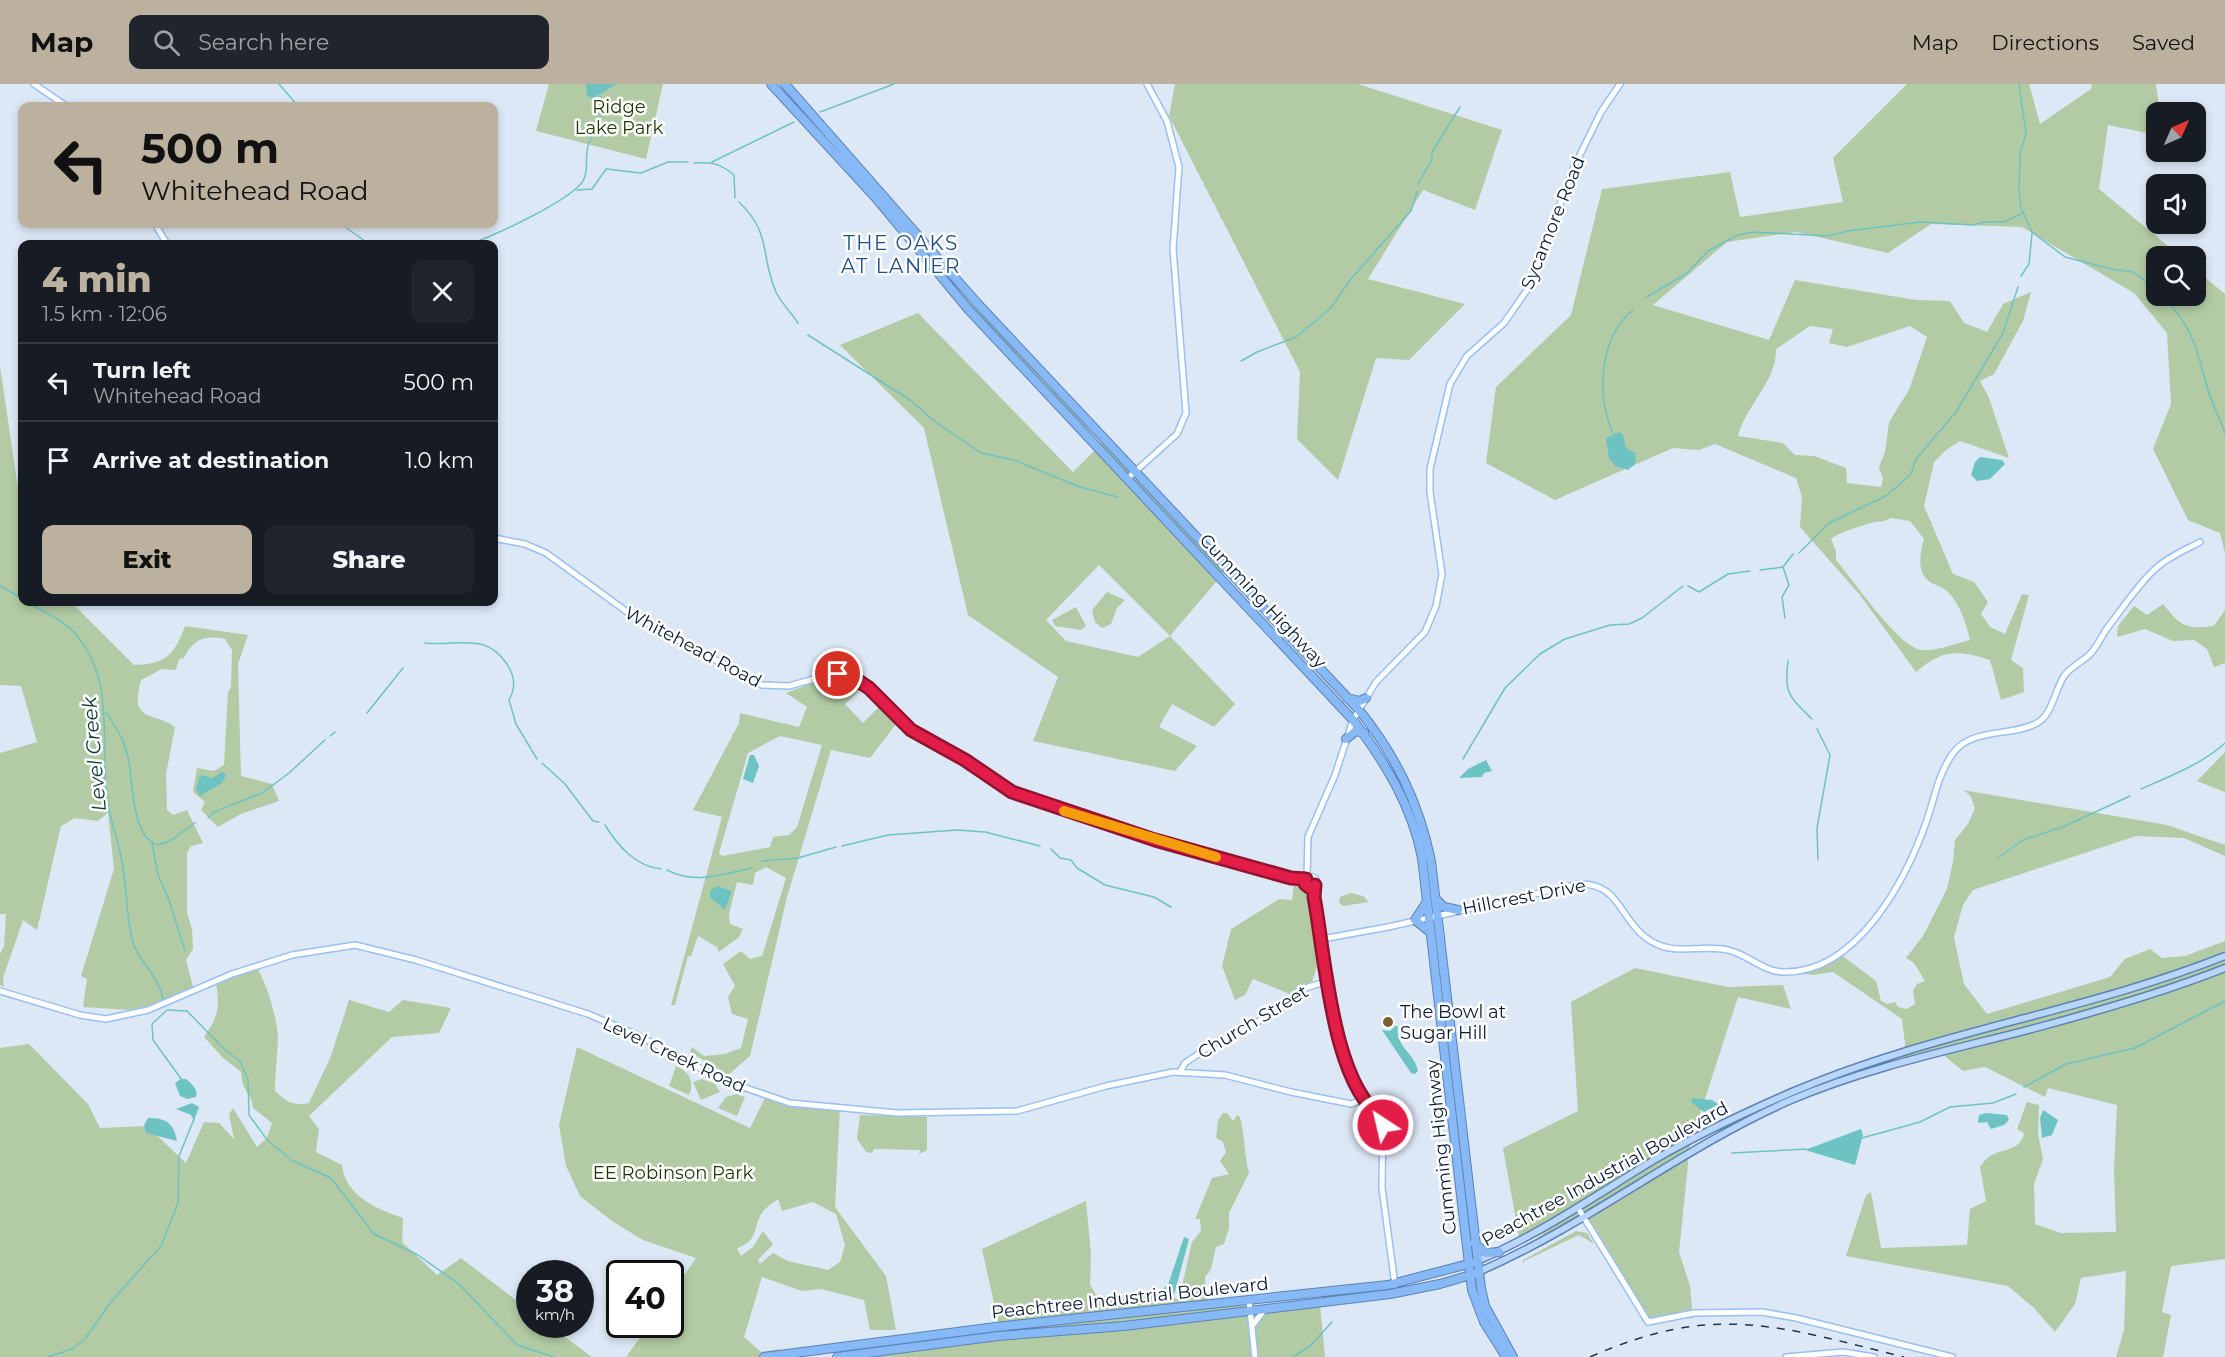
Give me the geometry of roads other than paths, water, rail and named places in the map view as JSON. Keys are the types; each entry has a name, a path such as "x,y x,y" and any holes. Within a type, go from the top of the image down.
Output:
{"highway":[{"name":"Cumming Highway","path":"771,84 875,198 968,309 1353,720 1392,777 1413,826 1422,858 1444,1035 1468,1264 1474,1274"},
{"name":"Cumming Highway","path":"785,84 950,272 1359,710 1390,751 1415,802 1426,837 1436,898 1476,1261 1474,1274"},
{"path":"1346,697 1360,701 1366,698"},
{"path":"1346,739 1356,731 1364,733"},
{"path":"1436,898 1443,907 1454,911"},
{"path":"1426,902 1415,920 1422,923 1430,932"},
{"path":"1439,931 1444,917 1454,911"},
{"path":"1474,1242 1486,1253 1498,1252"},
{"name":"Peachtree Industrial Boulevard","path":"764,1357 996,1327 1395,1284 1476,1261"},
{"path":"1472,1292 1474,1274"},
{"path":"1474,1274 1485,1306 1513,1357"},
{"name":"Peachtree Industrial Boulevard","path":"837,1357 998,1336 1112,1327 1396,1293 1474,1274"},
{"path":"1440,1284 1464,1284 1472,1292 1484,1322 1506,1357"}],"main road":[{"name":"Peachtree Industrial Boulevard","path":"1476,1261 1498,1252 1578,1208 1656,1159 1791,1092 1850,1069 1951,1038 2094,1000 2225,957"},
{"name":"Peachtree Industrial Boulevard","path":"1474,1274 1525,1252 1725,1131 1793,1100 1878,1070 2097,1011 2225,968"}],"street":[{"path":"34,84 60,102"},
{"path":"1128,478 1177,434 1186,412 1173,240 1179,167 1167,121 1147,84"},
{"name":"Sycamore Road","path":"1308,881 1308,837 1335,775 1353,720 1376,682 1425,632 1436,606 1442,574 1430,492 1430,469 1450,384 1467,356 1504,323 1529,287 1574,167 1601,112 1620,84"},
{"name":"Whitehead Road","path":"498,539 525,544 546,553 630,615 762,685 789,686 828,675 844,675 857,680 882,699 911,730 965,760 1012,792 1155,840 1308,881"},
{"name":"Hillcrest Drive","path":"1322,939 1592,883 1600,885 1613,896 1644,936 1680,951 1714,948 1729,950 1782,972 1833,958 1861,936 1903,875 1928,818 1935,786 1956,750 1976,739 2037,723 2042,719 2067,672 2092,653 2110,624 2154,570 2200,542"},
{"path":"1308,881 1315,885 1314,897"},
{"path":"1308,881 1314,897 1334,1022 1342,1054 1364,1099 1372,1110 1383,1118 1383,1208 1396,1293"},
{"name":"Level Creek Road","path":"0,991 80,1015 106,1019 148,1010 232,974 292,955 355,945 416,960 588,1014 637,1035 725,1081 790,1103 897,1113 1017,1111 1123,1082 1180,1070 1234,1076 1291,1092 1352,1104 1364,1099"},
{"name":"Church Street","path":"1180,1070 1191,1058 1266,1017 1308,987 1329,981"},
{"path":"1578,1208 1648,1322 1717,1312 1754,1312 1796,1318 1952,1357"},
{"path":"1249,1300 1255,1357"},
{"path":"1252,1329 1264,1310"},
{"path":"1786,1357 1843,1352 1874,1357"}],"waterway":[{"path":"279,84 295,102"},
{"path":"820,112 894,84"},
{"path":"2019,84 2026,134 2020,153 2019,190 2021,208 2032,232 2065,257 2111,269 2133,272 2146,281"},
{"path":"479,240 550,206 566,196 584,179 588,148 600,115 601,96"},
{"path":"1418,184 1432,159 1432,152 1460,107"},
{"path":"712,162 794,122"},
{"path":"577,190 592,189 606,169 641,173 668,162 688,162"},
{"path":"694,163 715,164 734,175 735,198"},
{"path":"1241,361 1257,352 1296,337 1331,308 1350,280 1411,211 1417,192"},
{"path":"739,202 749,213 761,235 776,292 798,323"},
{"path":"1645,298 1686,274 1708,251 1738,235 1753,232 1828,236 1848,231 1920,222 1974,225 1984,222 2004,222 2023,213"},
{"path":"347,228 363,240"},
{"path":"2021,276 2029,264 2032,233"},
{"path":"1799,553 1829,523 1886,496 1911,474 1916,459 1956,412 2003,333 2018,287"},
{"path":"2171,306 2193,340 2210,396 2225,433"},
{"path":"1613,433 1604,402 1604,368 1613,336 1633,310"},
{"path":"808,335 910,400 933,420 981,453 1014,460 1080,487 1117,497"},
{"path":"1760,570 1783,567 1793,554"},
{"path":"1783,567 1789,585 1782,597 1785,618"},
{"path":"1688,586 1699,592 1728,574 1750,571"},
{"name":"Level Creek","path":"0,586 18,596"},
{"path":"1463,759 1505,688 1540,654 1565,639 1610,625 1629,624 1642,618 1683,586"},
{"name":"Level Creek","path":"34,606 57,618 73,631 86,649 95,668 101,687 103,707 107,800 122,862 130,930 138,954 161,990 163,999"},
{"path":"425,643 480,644 498,654 512,673 514,686 509,700 516,724 537,759"},
{"path":"1788,660 1787,680 1790,693 1812,719"},
{"path":"367,713 403,668"},
{"path":"106,712 125,747 137,818 149,839 158,845 170,841 195,823"},
{"path":"1817,729 1830,755 1817,828 1818,860"},
{"path":"330,736 335,732"},
{"path":"208,818 214,812 262,793 289,773 325,740"},
{"path":"2141,789 2196,763 2225,743"},
{"path":"542,763 565,784 593,821 599,822"},
{"path":"1998,858 2023,840 2065,826 2130,796"},
{"path":"605,825 628,854 643,864 661,869"},
{"path":"842,846 888,835 957,830 985,832 1040,846"},
{"path":"152,843 158,875 169,900 185,951"},
{"path":"762,861 798,858 836,847"},
{"path":"1051,849 1060,858 1071,860 1077,868 1105,885 1154,897 1171,907"},
{"path":"667,870 699,878 752,868"},
{"path":"2024,1087 2066,1064 2135,1048 2225,1001"},
{"name":"Level Creek","path":"167,1010 187,1011 225,1050 240,1061 248,1080 249,1115 268,1141 293,1161 331,1178 374,1234 418,1255 460,1285 517,1345 554,1357"},
{"path":"166,1011 152,1024 153,1040 182,1080"},
{"path":"1862,1138 1920,1122 1950,1107 1993,1103 2016,1094"},
{"path":"48,1357 72,1349 85,1339 110,1303 161,1246 178,1203 179,1156 194,1119"},
{"path":"1732,1153 1806,1149"},
{"name":"Level Creek","path":"1293,1357 1310,1346 1332,1322"}],"railway":[{"path":"1590,1357 1634,1340 1674,1329 1711,1325 1747,1325 1782,1329 1904,1357"}],"place":[{"name":"The Bowl at Sugar Hill","path":"1388,1022"}],"district":[{"name":"THE OAKS AT LANIER","path":"901,254"}],"park label":[{"name":"Ridge Lake Park","path":"619,117"},
{"name":"EE Robinson Park","path":"673,1173"}]}
